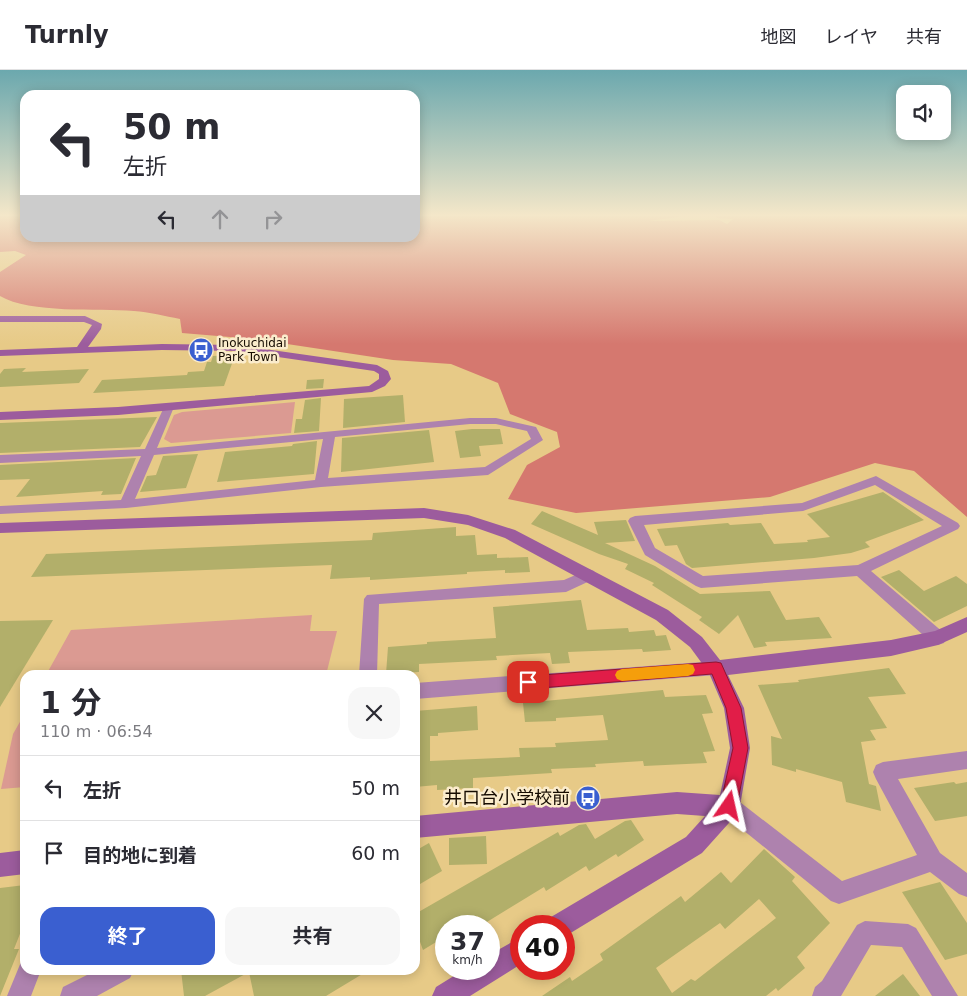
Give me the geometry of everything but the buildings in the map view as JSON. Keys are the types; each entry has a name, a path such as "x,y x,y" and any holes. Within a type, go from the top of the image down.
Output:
{"street":[{"path":"0,319 85,319 93,321 97,324 96,329 80,350"},
{"path":"0,353 237,348 377,368 384,373 385,378 382,384 372,389 169,407 0,416"},
{"path":"126,504 169,407"},
{"path":"0,459 148,452 470,421 496,421 532,429 537,440 488,470 321,483 126,504 0,510"},
{"path":"321,483 330,434"},
{"path":"860,570 952,526 876,480 803,507 635,521 650,552 701,582 860,570 938,638"},
{"path":"0,528 424,513 459,517 485,523 589,575 662,615 696,642 716,668 734,708 740,748 729,806 694,845 575,917"},
{"path":"368,670 372,599 566,586 589,575"},
{"path":"420,691 716,668 890,648 938,638 967,624"},
{"path":"967,760 883,772 932,861 967,886"},
{"path":"420,827 677,803 729,806 839,893 932,861"},
{"path":"0,865 20,863"},
{"path":"824,996 831,990 865,933 908,936 946,996"},
{"path":"445,996 510,957"},
{"path":"19,996 27,975"},
{"path":"72,996 112,975"}],"shaded area":[{"path":"23,257 967,257 967,517 914,471 875,463 770,497 576,513 508,499 527,465 560,447 557,432 510,414 498,383 451,364 393,360 254,339 182,333 180,319 151,313 29,306 0,296 0,272"},
{"path":"295,402 291,433 171,443 164,439 174,415 182,412"},
{"path":"312,615 310,631 337,631 327,670 49,670 71,630"},
{"path":"20,722 20,787 1,789 13,734"}],"slow traffic":[{"path":"622,675 688,670"}],"place":[{"name":"Inokuchidai Park Town","path":"201,350"},
{"name":"井口台小学校前","path":"588,798"}],"route":[{"path":"528,682 716,668 734,708 740,748 729,806"}]}
